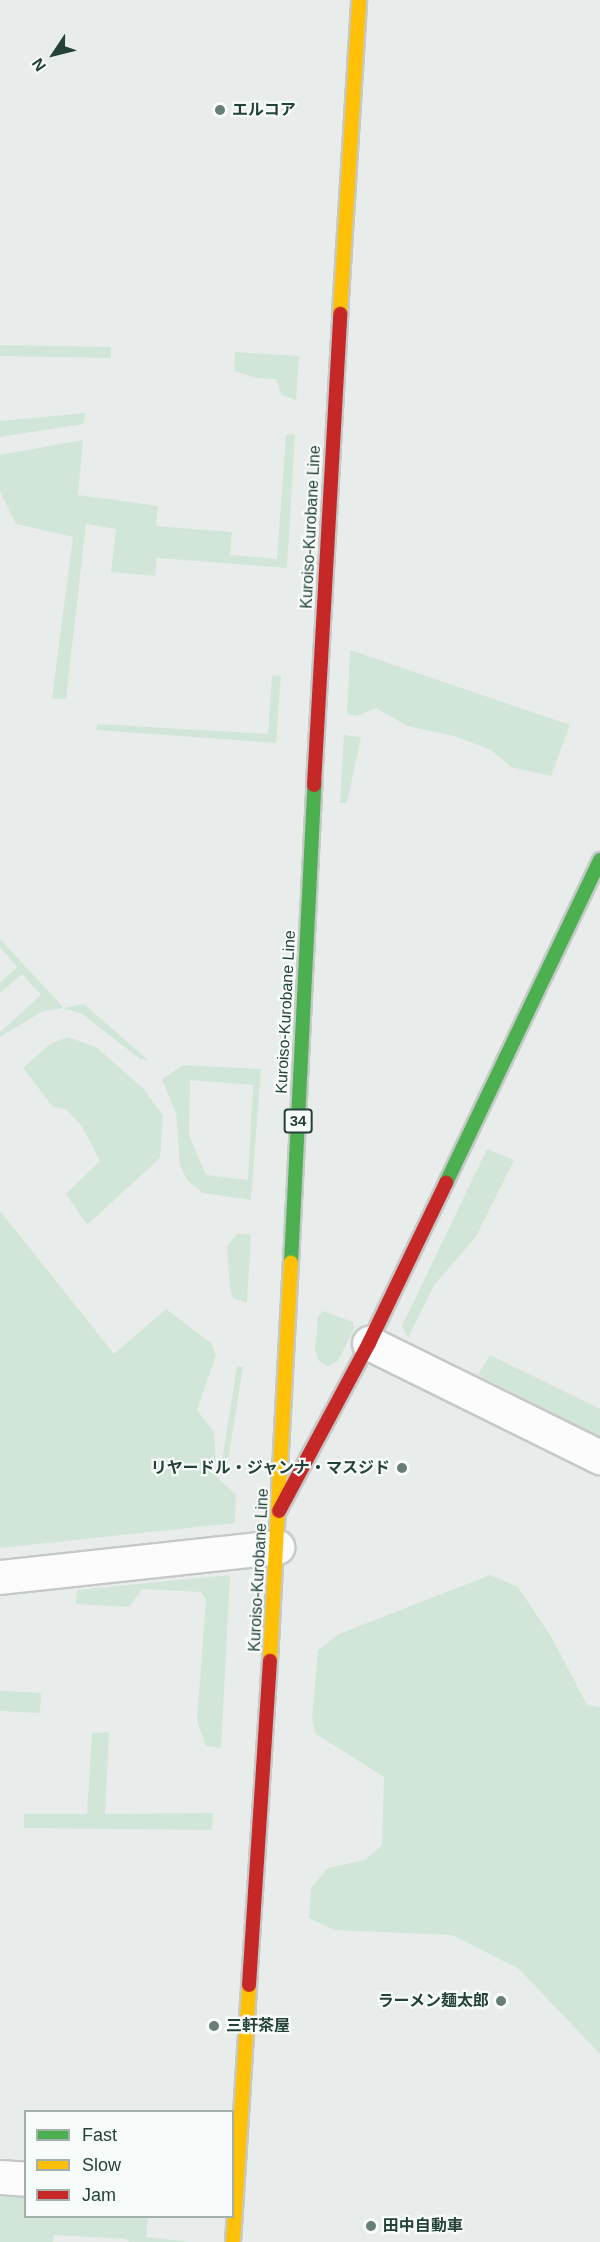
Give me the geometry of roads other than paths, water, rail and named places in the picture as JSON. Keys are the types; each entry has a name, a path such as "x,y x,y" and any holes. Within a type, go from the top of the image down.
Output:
{"main road":[{"name":"Kuroiso-Kurobane Line","path":"234,2192 277,1547 322,613 359,0"},
{"path":"279,1511 369,1343 600,860"},
{"name":"Kuroiso-Kurobane Line","path":"233,2218 233,2242"}],"street":[{"path":"369,1343 600,1457"},
{"path":"0,1577 277,1547"},
{"path":"0,2177 24,2179"}],"place":[{"name":"エルコア","path":"220,110"},
{"name":"リヤードル・ジャンナ・マスジド","path":"402,1468"},
{"name":"ラーメン麺太郎","path":"501,2001"},
{"name":"三軒茶屋","path":"214,2026"},
{"name":"田中自動車","path":"371,2226"}]}
